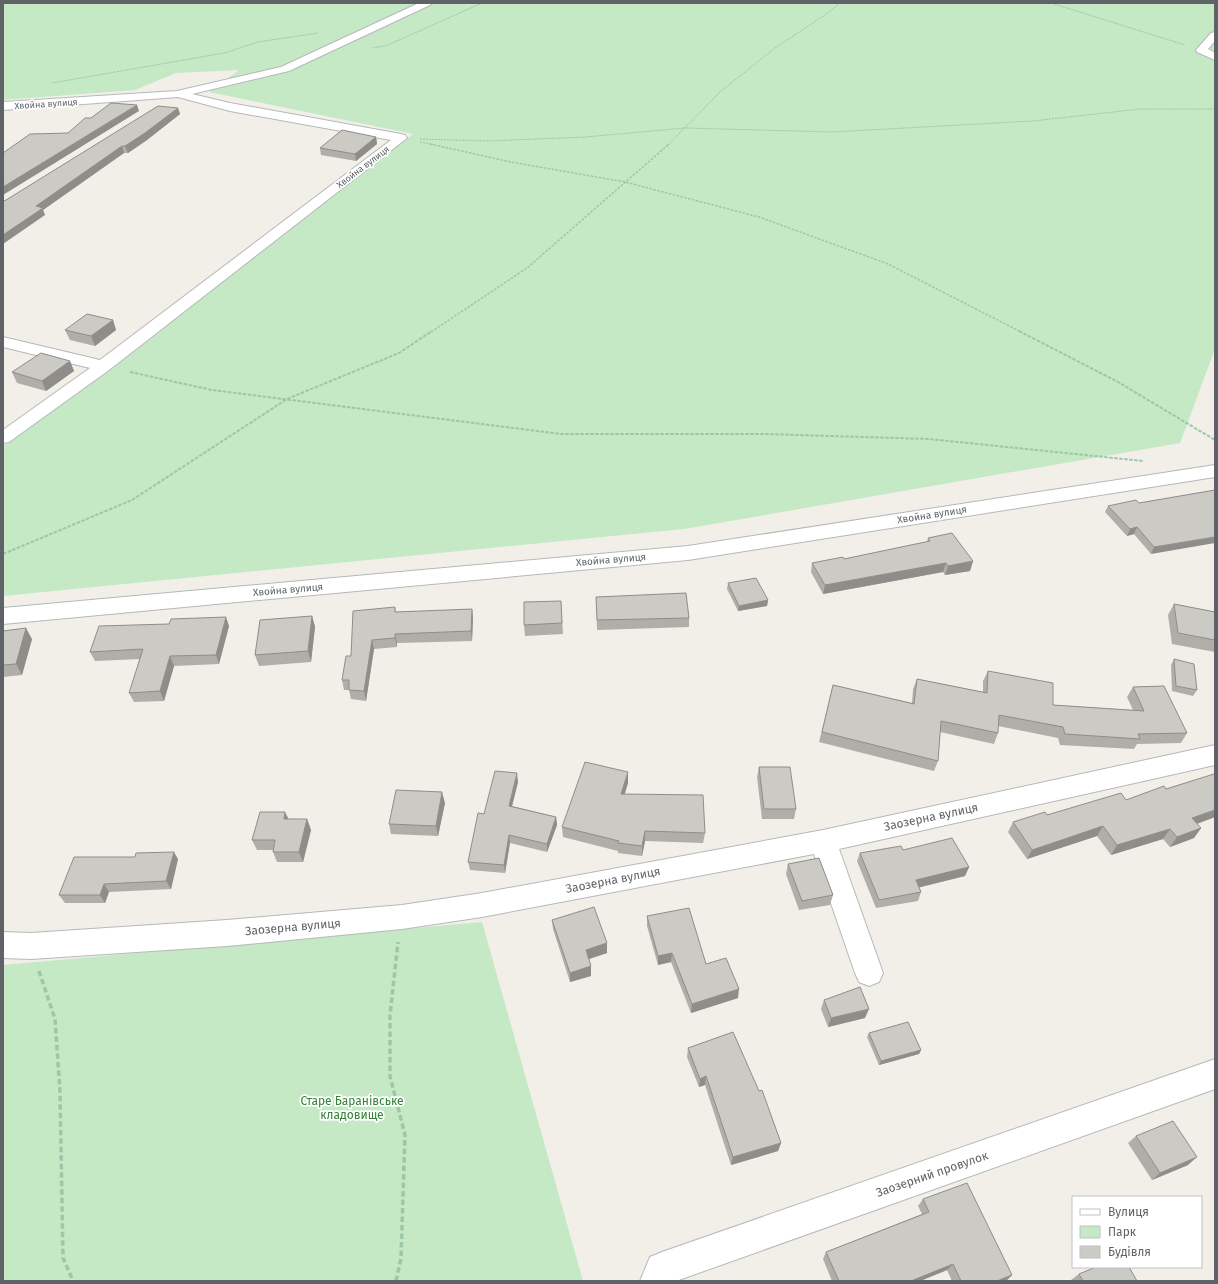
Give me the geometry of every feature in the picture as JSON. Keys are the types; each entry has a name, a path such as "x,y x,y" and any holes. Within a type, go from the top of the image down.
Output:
{"street":[{"path":"158,106 178,94 285,69 427,3"},
{"path":"1215,35 1201,50 1215,57"},
{"name":"Хвойна вулиця","path":"3,106 178,94 230,107 402,138"},
{"name":"Хвойна вулиця","path":"3,438 103,366 402,138"},
{"path":"3,342 103,366"},
{"name":"Хвойна вулиця","path":"3,616 688,553 1215,471"},
{"name":"Заозерна вулиця","path":"3,945 31,946 227,933 402,917 482,905 823,841 1215,755"},
{"path":"823,841 869,973"},
{"name":"Заозерний провулок","path":"657,1281 662,1269 1215,1074"}],"path":[{"path":"3,554 132,500 287,399 399,353 527,268 667,146 720,92 775,48 825,15 840,3"},
{"path":"1051,3 1139,29 1201,50"},
{"path":"48,84 224,54 258,42 319,33"},
{"path":"402,138 488,141 555,139 685,128 833,132 1033,121 1140,108 1215,109"},
{"path":"402,138 512,162 625,182 759,217 888,264 1118,382 1215,440"},
{"path":"103,366 212,390 561,434 765,434 929,439 1143,461"},
{"path":"396,1281 401,1258 405,1136 390,1076 390,1015 394,971 402,917"},
{"path":"31,946 55,1019 60,1092 60,1180 63,1258 73,1281"}],"green space":[{"path":"3,3 1215,3 1215,349 1180,443 684,529 3,596 3,446 101,375 413,134 209,92 239,70 176,73 135,90 3,100"},
{"name":"Старе Баранівське кладовище","path":"482,922 583,1281 3,1281 3,965"}],"building":[{"path":"111,103 137,105 3,187 3,153 30,134 68,133 85,118 91,118"},
{"path":"158,106 178,108 145,133 125,146 122,146 36,206 43,208 3,235 3,201"},
{"path":"342,130 376,137 355,154 320,148"},
{"path":"87,314 113,320 91,336 65,330"},
{"path":"41,353 70,361 42,381 12,372"},
{"path":"1215,490 1215,537 1154,547 1137,527 1130,529 1108,506 1136,500 1139,503"},
{"path":"952,533 973,561 948,566 946,563 825,585 812,563 843,557 844,559 930,541 928,538"},
{"path":"756,578 768,600 739,606 728,583"},
{"path":"686,593 689,618 597,620 596,597"},
{"path":"561,601 562,623 524,625 524,602"},
{"path":"1174,604 1215,612 1215,640 1178,633"},
{"path":"395,607 395,612 472,609 471,631 395,634 395,638 372,640 364,691 349,690 349,680 342,680 346,656 351,656 353,611"},
{"path":"312,616 308,651 255,655 260,620"},
{"path":"226,617 216,655 170,656 160,691 129,693 143,649 90,652 99,626 169,624 171,619"},
{"path":"26,628 16,664 3,665 3,631"},
{"path":"1174,659 1194,664 1197,690 1176,686"},
{"path":"988,671 1053,683 1053,705 1144,711 1133,687 1164,686 1187,733 1138,734 1140,739 1065,734 1063,727 999,715 998,733 941,721 938,761 822,732 833,685 914,704 917,679 987,693"},
{"path":"585,762 628,772 621,794 703,795 705,833 645,831 642,846 618,843 619,841 562,827"},
{"path":"759,767 790,767 796,809 764,809"},
{"path":"495,771 517,773 509,806 556,817 547,844 509,835 504,865 468,862 478,813 484,814"},
{"path":"1214,774 1215,810 1192,818 1201,828 1177,837 1170,829 1117,845 1103,826 1032,850 1013,822 1045,812 1047,815 1121,793 1126,800 1164,786 1166,789"},
{"path":"396,790 442,792 436,826 389,824"},
{"path":"260,812 285,812 284,819 307,819 299,852 273,852 275,840 252,840"},
{"path":"952,838 969,867 916,880 921,892 879,900 860,853 901,846 903,850"},
{"path":"174,852 166,881 104,884 100,895 59,895 74,857 135,857 136,853"},
{"path":"819,858 833,895 802,901 788,864"},
{"path":"594,907 607,943 586,950 591,966 570,973 552,920"},
{"path":"689,908 706,964 726,958 739,989 692,1004 672,953 658,956 647,916"},
{"path":"860,987 869,1009 831,1018 824,1000"},
{"path":"908,1022 921,1050 881,1061 869,1033"},
{"path":"733,1032 759,1091 762,1090 781,1143 733,1157 706,1076 700,1079 688,1048"},
{"path":"1173,1121 1197,1157 1160,1173 1136,1136"},
{"path":"967,1183 1012,1275 997,1281 961,1281 953,1264 911,1281 839,1281 826,1252 929,1212 923,1199"},
{"path":"1094,1268 1130,1268 1137,1281 1083,1281 1079,1274"}]}
